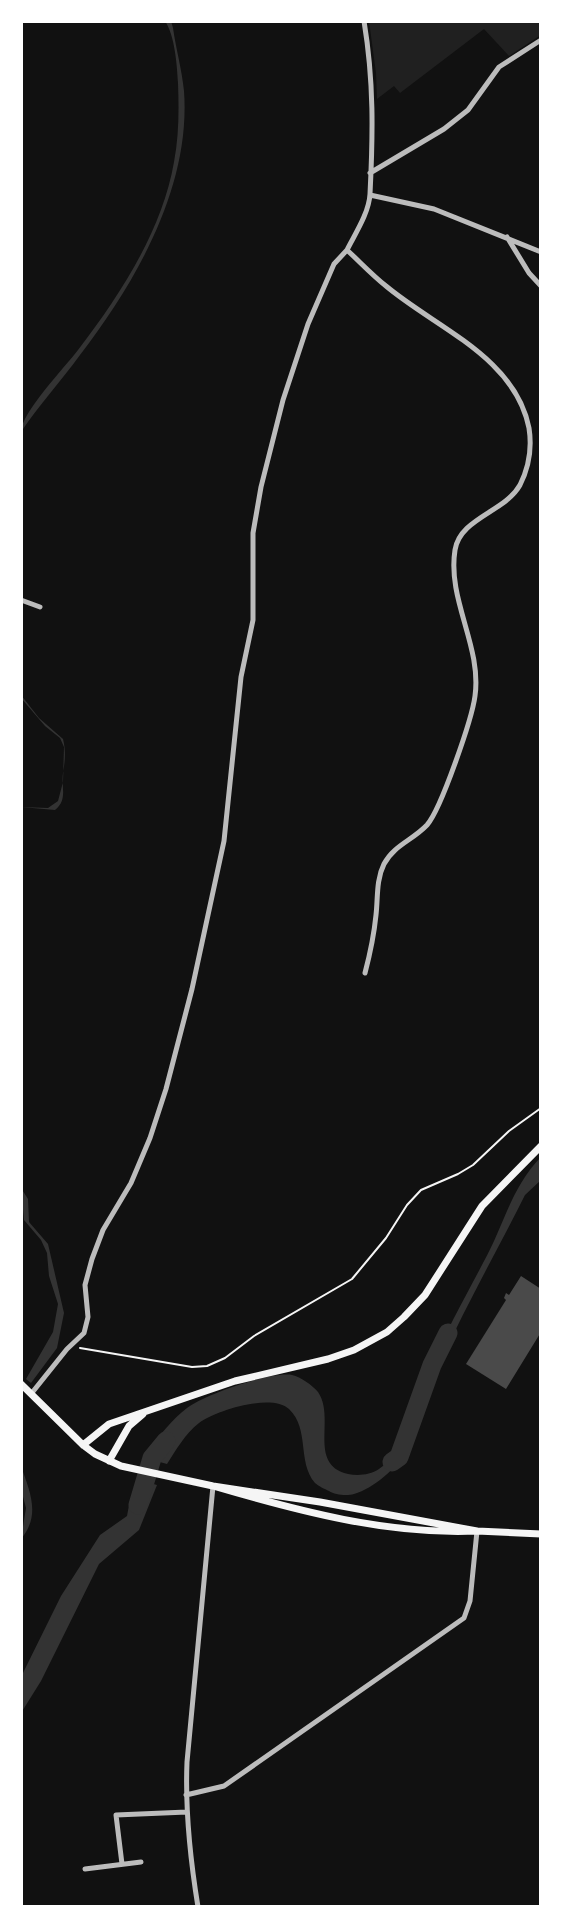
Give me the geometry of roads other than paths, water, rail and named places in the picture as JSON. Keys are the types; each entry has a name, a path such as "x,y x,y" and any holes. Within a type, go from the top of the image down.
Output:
{"main road":[{"path":"83,1445 109,1424 235,1381 328,1359 354,1350 387,1332 425,1295 482,1206 541,1146"},
{"path":"21,1384 83,1445 109,1461 137,1470 213,1486 320,1502 477,1531"},
{"path":"109,1461 129,1426 146,1412"},
{"path":"213,1486 270,1503 341,1518 436,1533 477,1531 541,1534"}],"street":[{"path":"31,1394 67,1349 84,1333 88,1317 85,1285 92,1259 103,1230 131,1183 150,1138 166,1089 192,989 224,841 241,677 253,620 253,533 261,487 283,400 308,324 334,264 347,250 359,227 370,195 374,117 364,21"},
{"path":"370,173 443,130 468,110 499,67 541,40"},
{"path":"370,195 434,209 541,252"},
{"path":"507,237 541,286"},
{"path":"347,250 386,286 475,349 499,371 516,394 527,420 531,442 528,462 519,485 506,501 458,536 454,571 474,655 477,676 475,699 441,799 428,823 390,853 383,866 377,883 373,936 365,973"},
{"path":"21,600 40,607"},
{"path":"198,1907 189,1850 187,1762 213,1486"},
{"path":"186,1796 224,1786 464,1618 470,1601 477,1531"},
{"path":"122,1864 116,1815 187,1812"},
{"path":"85,1869 141,1862"}],"waterway":[{"path":"392,1462 399,1457 432,1365 448,1333"},
{"path":"138,1505 152,1458 166,1441"}]}
